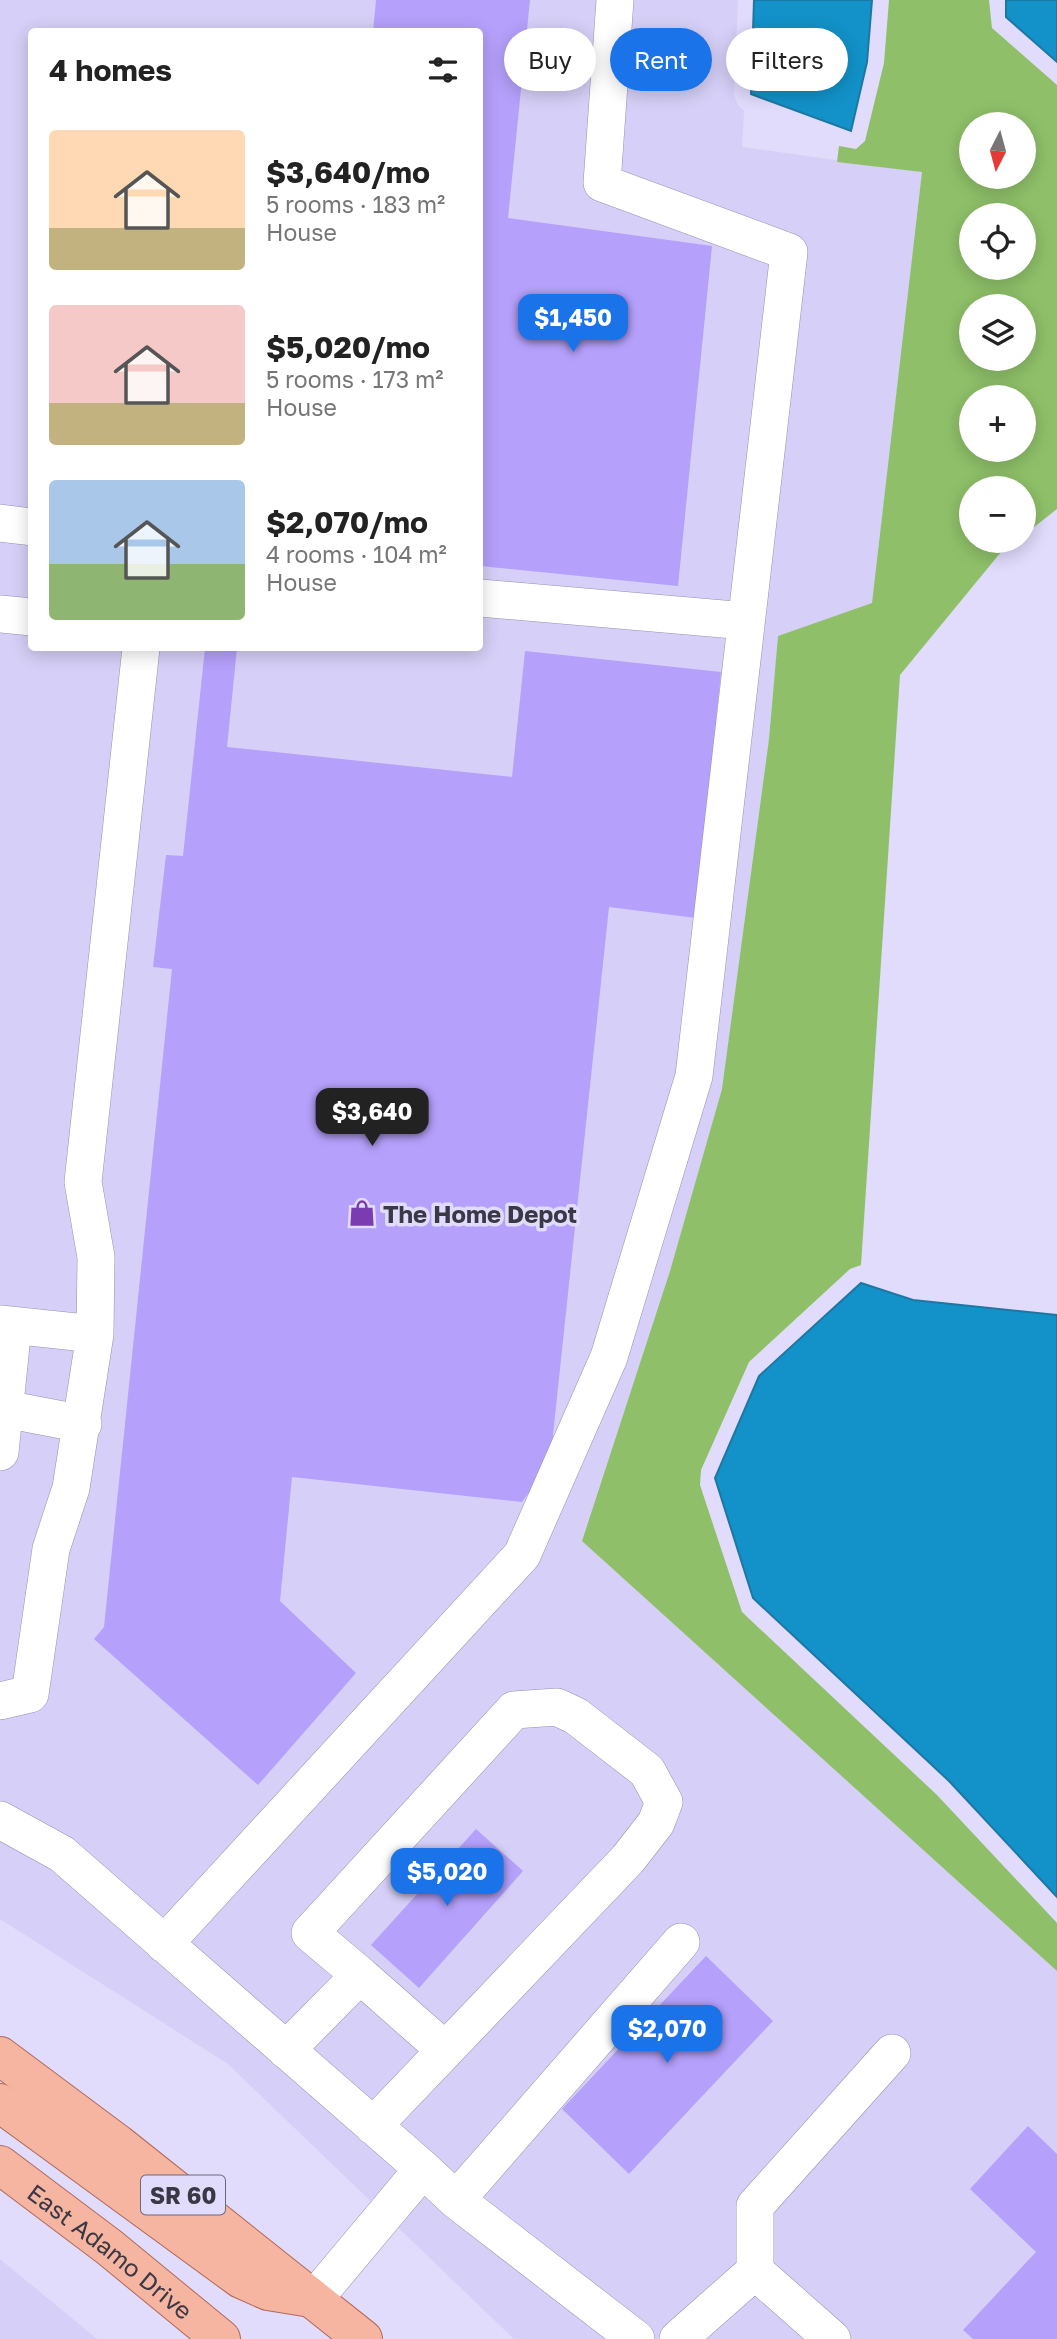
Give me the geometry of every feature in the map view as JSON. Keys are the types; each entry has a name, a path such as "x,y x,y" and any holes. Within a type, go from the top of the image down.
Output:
{"main road":[{"name":"SR 60","path":"0,2056 315,2298 363,2339"},
{"path":"0,2103 241,2279 268,2291 315,2298"},
{"name":"East Adamo Drive","path":"0,2165 221,2339"}],"lane":[{"path":"164,1944 522,1555 609,1357 694,1076 789,252 602,183 615,0"},
{"path":"0,523 28,526"},
{"path":"483,598 747,621"},
{"path":"0,614 28,617"},
{"path":"0,1701 30,1695 51,1549 71,1488 83,1424 95,1334 96,1257 83,1182 141,651"},
{"path":"0,1452 5,1409 7,1325 95,1334"},
{"path":"5,1409 83,1424"},
{"path":"373,2126 628,1859 656,1823 664,1802 647,1770 576,1716 557,1707 514,1710 310,1933 445,2050"},
{"path":"0,1819 62,1854 456,2200 636,2339"},
{"path":"456,2200 681,1942"},
{"path":"286,2050 360,1975"},
{"path":"678,2339 755,2271 755,2206 892,2053"},
{"path":"315,2298 423,2169"},
{"path":"755,2271 832,2339"}],"shaded area":[{"path":"0,0 738,0 737,28 726,28 726,91 734,91 737,104 744,111 742,147 922,172 872,604 778,636 769,739 722,1089 670,1271 582,1540 1057,1971 1057,2339 514,2339 228,2064 0,1919"},
{"path":"0,2259 97,2339 0,2339"}],"green space":[{"path":"889,0 989,0 992,28 1057,85 1057,509 1036,526 1036,476 959,476 959,553 1000,553 900,675 861,1265 850,1269 749,1362 701,1470 700,1485 742,1612 937,1795 1057,1923 1057,1971 582,1541 670,1271 722,1089 769,739 778,636 872,603 922,172 837,162 839,146 856,149 865,141 884,63"}],"water":[{"path":"754,0 872,0 867,62 851,131 751,94 751,91 848,91 848,28 753,28"},
{"path":"1006,0 1057,0 1057,62 1006,17"},
{"path":"861,1283 913,1300 1057,1315 1057,1897 949,1781 753,1598 715,1478 759,1376"}],"building":[{"path":"376,0 530,0 527,28 504,28 504,91 521,91 508,218 712,246 678,586 483,566 483,28 373,28"},
{"name":"The Home Depot","path":"205,651 237,651 227,747 512,777 525,651 721,672 696,918 609,907 550,1463 522,1502 292,1477 280,1601 356,1673 258,1785 94,1639 104,1627 172,969 153,967 166,855 183,856"},
{"path":"476,1829 523,1871 419,1988 371,1945"},
{"path":"706,1956 773,2021 629,2174 562,2109"},
{"path":"1028,2126 1057,2154 1057,2339 973,2339 963,2330 1036,2252 970,2189"}],"place":[{"name":"The Home Depot","path":"362,1213"}]}
